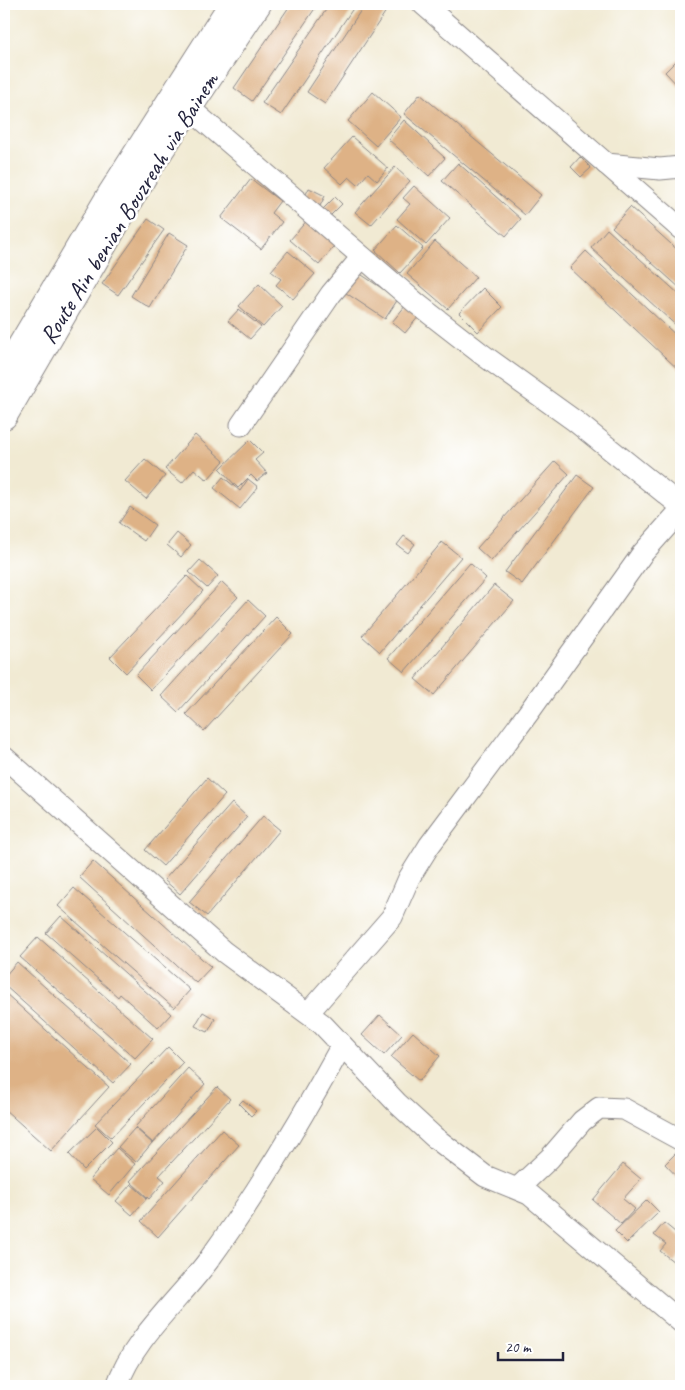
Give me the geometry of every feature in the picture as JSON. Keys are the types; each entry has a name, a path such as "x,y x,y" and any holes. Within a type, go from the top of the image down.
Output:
{"main road":[{"name":"Route Ain benian Bouzreah via Bainem","path":"4,374 112,192 232,4"},
{"name":"Route Ain benian Bouzreah via Bainem","path":"4,416 99,250 188,107 258,4"}],"street":[{"path":"422,4 681,229"},
{"path":"188,107 416,303 483,355 575,420 681,506"},
{"path":"606,164 660,169 681,167"},
{"path":"241,425 331,294 362,257"},
{"path":"308,1013 392,917 409,878 425,853 629,572 681,510"},
{"path":"4,757 224,952 251,974 308,1013 342,1045 397,1103 434,1137 485,1176 518,1188 554,1214 681,1322"},
{"path":"117,1386 123,1370 136,1348 198,1274 282,1151 342,1045"},
{"path":"518,1188 550,1158 582,1121 599,1108 624,1109 681,1140"}],"building":[{"path":"291,4 318,4 252,101 234,88"},
{"path":"330,4 356,4 281,115 262,103"},
{"path":"365,4 390,5 325,104 307,92"},
{"path":"681,56 681,89 665,72"},
{"path":"373,92 401,117 376,146 348,121"},
{"path":"420,94 541,195 525,215 404,114"},
{"path":"404,120 445,158 429,176 388,139"},
{"path":"352,137 388,168 377,181 368,173 358,185 349,177 342,184 324,168"},
{"path":"580,157 591,168 581,177 571,167"},
{"path":"458,163 521,219 506,236 442,181"},
{"path":"395,167 410,181 371,225 355,212"},
{"path":"251,179 280,201 271,213 282,222 261,249 221,218"},
{"path":"414,186 450,218 426,245 397,219 410,204 403,198"},
{"path":"309,188 325,196 320,206 304,198"},
{"path":"335,197 342,204 330,216 323,209"},
{"path":"630,207 681,253 681,289 612,227"},
{"path":"309,218 337,243 319,265 290,240"},
{"path":"148,219 164,230 118,295 102,284"},
{"path":"397,225 423,248 400,273 375,250"},
{"path":"607,229 681,296 681,330 591,248"},
{"path":"169,233 188,245 150,308 131,296"},
{"path":"435,241 476,277 448,309 407,274"},
{"path":"288,251 315,274 293,299 276,285 281,279 271,271"},
{"path":"586,251 681,340 681,372 570,268"},
{"path":"344,263 398,299 385,319 331,283"},
{"path":"259,284 282,306 263,327 239,306"},
{"path":"483,288 502,307 478,332 459,313"},
{"path":"406,305 419,316 405,333 392,322"},
{"path":"239,309 261,327 250,339 228,321"},
{"path":"195,435 224,461 207,480 194,469 182,483 165,469"},
{"path":"250,440 263,453 255,460 267,473 257,481 251,475 238,488 220,469"},
{"path":"145,459 165,476 146,499 125,481"},
{"path":"555,461 569,474 491,561 477,548"},
{"path":"577,475 594,487 522,584 505,572"},
{"path":"223,477 240,491 248,479 258,487 240,509 214,488"},
{"path":"130,507 155,525 144,541 119,523"},
{"path":"177,533 191,545 181,557 167,545"},
{"path":"404,536 415,544 408,553 397,545"},
{"path":"442,542 461,557 380,652 362,636"},
{"path":"200,560 218,576 207,588 189,572"},
{"path":"470,563 486,578 404,672 388,658"},
{"path":"187,576 203,591 126,673 110,657"},
{"path":"222,582 238,597 151,690 136,675"},
{"path":"494,585 514,601 434,695 415,679"},
{"path":"248,600 265,616 178,712 161,696"},
{"path":"276,617 293,634 204,731 186,714"},
{"path":"207,778 225,795 163,866 145,850"},
{"path":"232,803 247,817 180,894 164,880"},
{"path":"263,816 280,830 207,916 189,902"},
{"path":"93,861 211,967 196,983 79,877"},
{"path":"74,888 190,990 174,1008 58,906"},
{"path":"61,916 171,1014 158,1028 120,994 118,997 46,933"},
{"path":"38,937 153,1039 135,1058 20,957"},
{"path":"17,962 131,1064 113,1083 4,985 4,977"},
{"path":"4,992 109,1087 51,1151 4,1109"},
{"path":"203,1012 215,1019 208,1032 195,1026"},
{"path":"380,1015 402,1035 384,1055 362,1035"},
{"path":"413,1032 440,1056 419,1081 391,1057"},
{"path":"168,1047 183,1062 111,1138 95,1124"},
{"path":"188,1068 205,1084 153,1143 135,1127"},
{"path":"217,1087 230,1099 159,1176 165,1181 149,1199 130,1181"},
{"path":"243,1100 256,1111 251,1116 239,1104"},
{"path":"97,1127 112,1142 84,1170 69,1154"},
{"path":"135,1128 152,1143 136,1162 118,1147"},
{"path":"222,1130 239,1145 158,1237 141,1221"},
{"path":"117,1148 135,1164 109,1195 90,1179"},
{"path":"681,1148 681,1181 665,1164"},
{"path":"623,1164 641,1179 623,1199 635,1209 621,1224 593,1200"},
{"path":"131,1184 147,1198 132,1215 116,1201"},
{"path":"647,1200 659,1212 627,1243 615,1231"},
{"path":"664,1223 681,1237 681,1253 674,1262 660,1251 666,1244 654,1235"}]}
